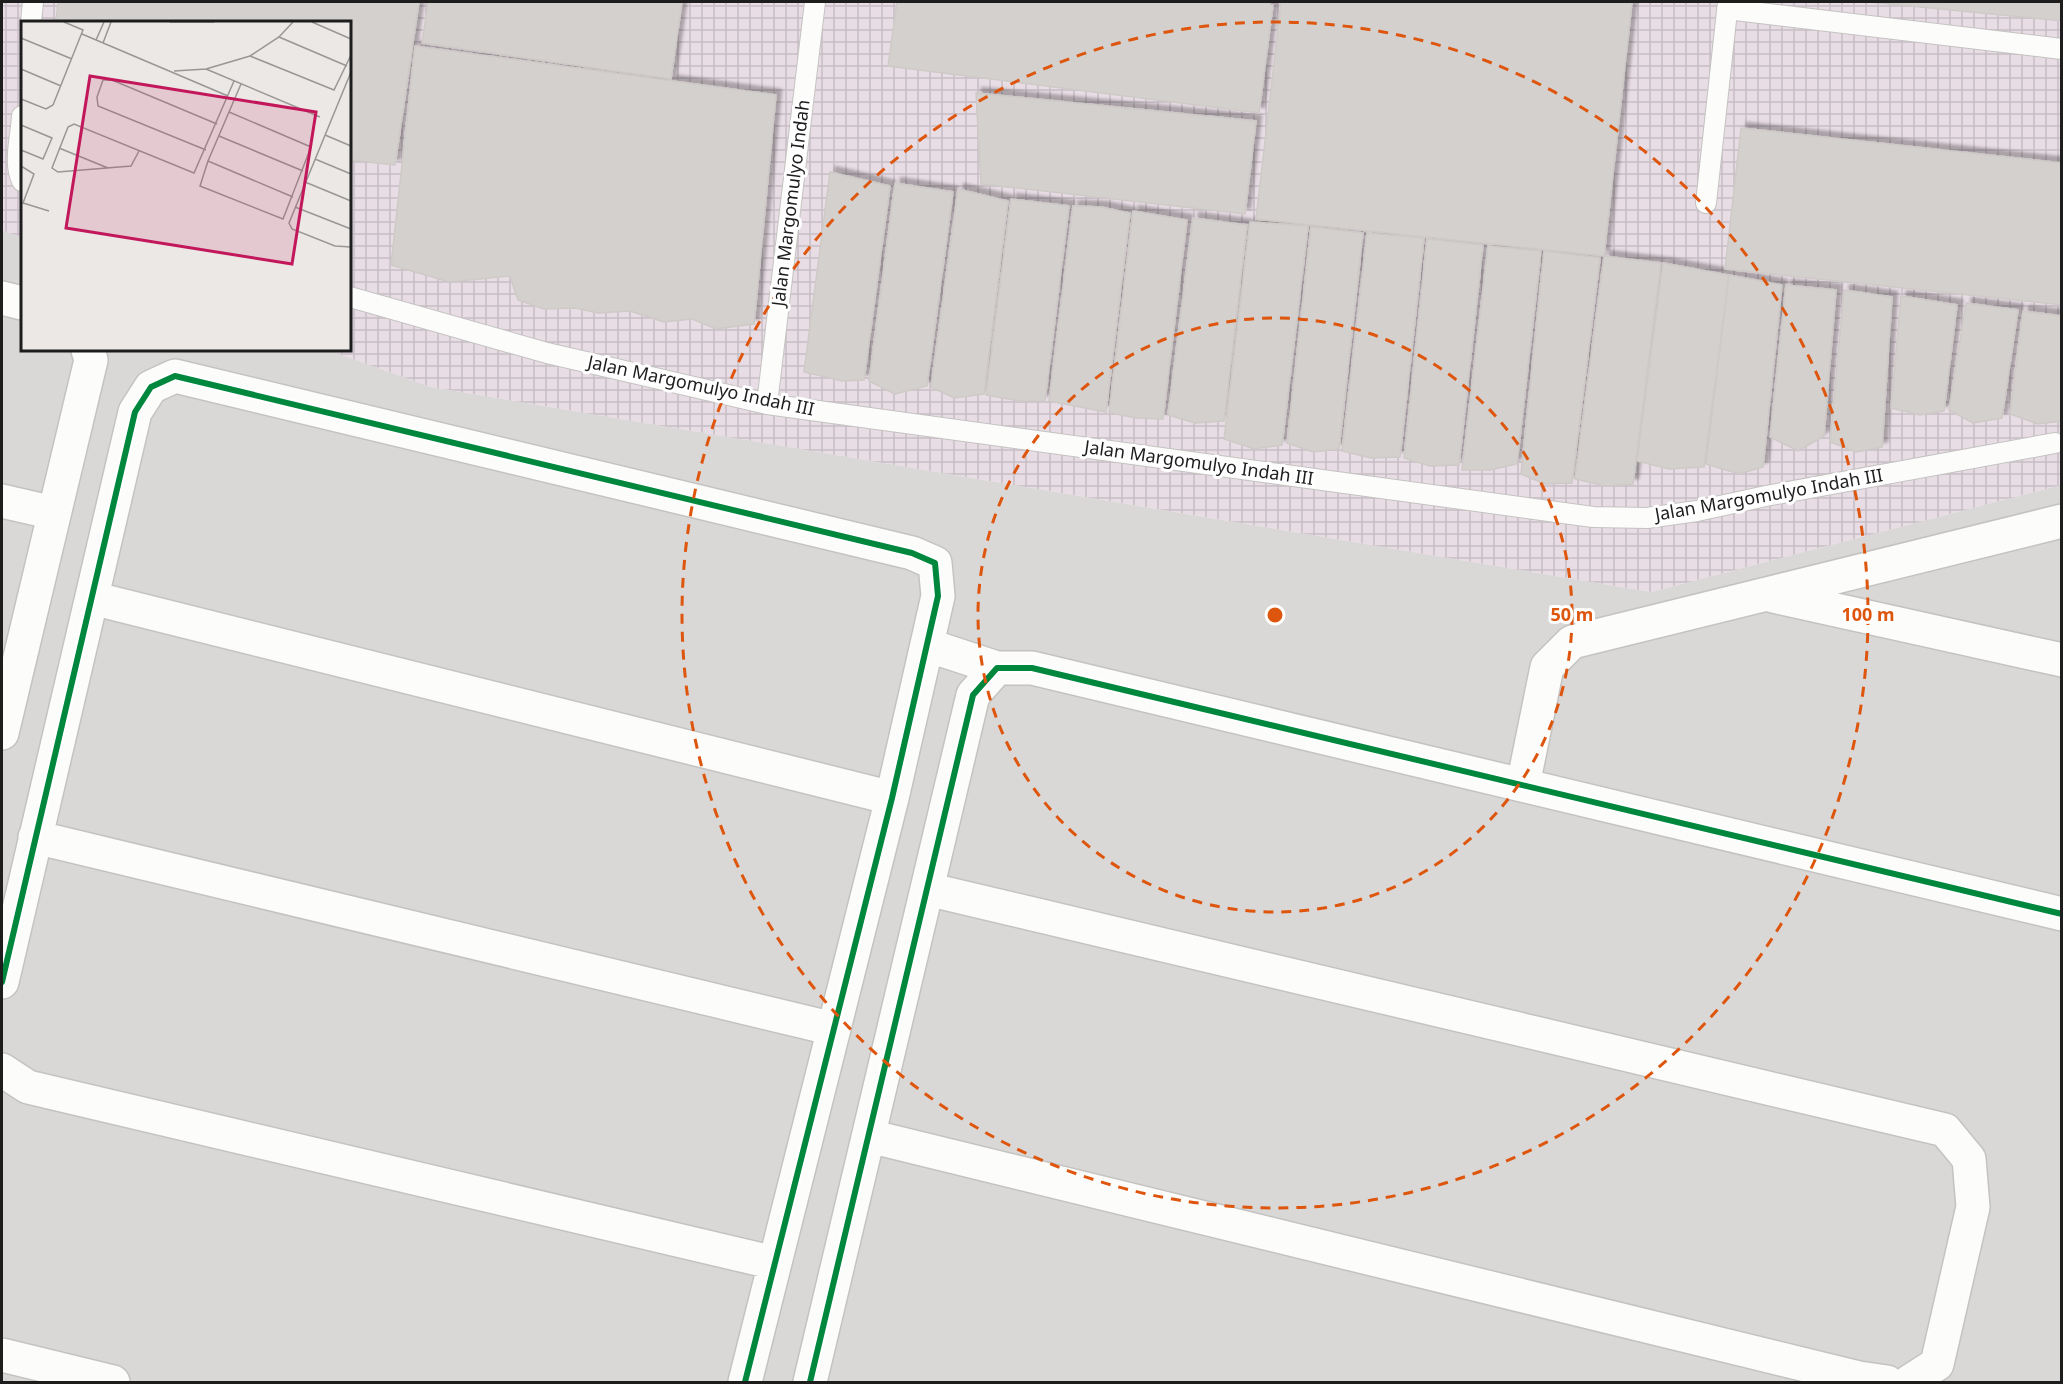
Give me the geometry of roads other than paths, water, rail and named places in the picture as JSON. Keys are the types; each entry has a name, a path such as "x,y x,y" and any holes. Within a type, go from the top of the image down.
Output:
{"street":[{"path":"2,298 21,303"},
{"path":"2,733 91,360 88,351"},
{"path":"2,982 135,412 151,387 175,376 912,553 935,563 938,596 892,798 745,1383"},
{"path":"2,501 54,513"},
{"path":"1523,785 1547,668 1572,642 2061,521"},
{"path":"1765,594 2061,660"},
{"path":"92,598 892,798"},
{"path":"927,645 997,668 1032,668 2061,914"},
{"path":"810,1383 974,694 997,668"},
{"path":"35,837 834,1029"},
{"path":"927,888 1945,1130 1969,1159 1973,1207 1937,1364 1909,1383"},
{"path":"2,1070 28,1087 775,1263"},
{"path":"869,1136 1887,1383"},
{"path":"2,1355 113,1383"}],"lane":[{"path":"31,21 33,2"},
{"name":"Jalan Margomulyo Indah","path":"768,404 815,2"},
{"path":"1706,203 1728,5 2061,49"},
{"path":"21,128 18,161 21,178"},
{"name":"Jalan Margomulyo Indah III","path":"351,297 547,353 768,404 1593,517 1647,518 1697,511 1766,496 2055,443"}]}
